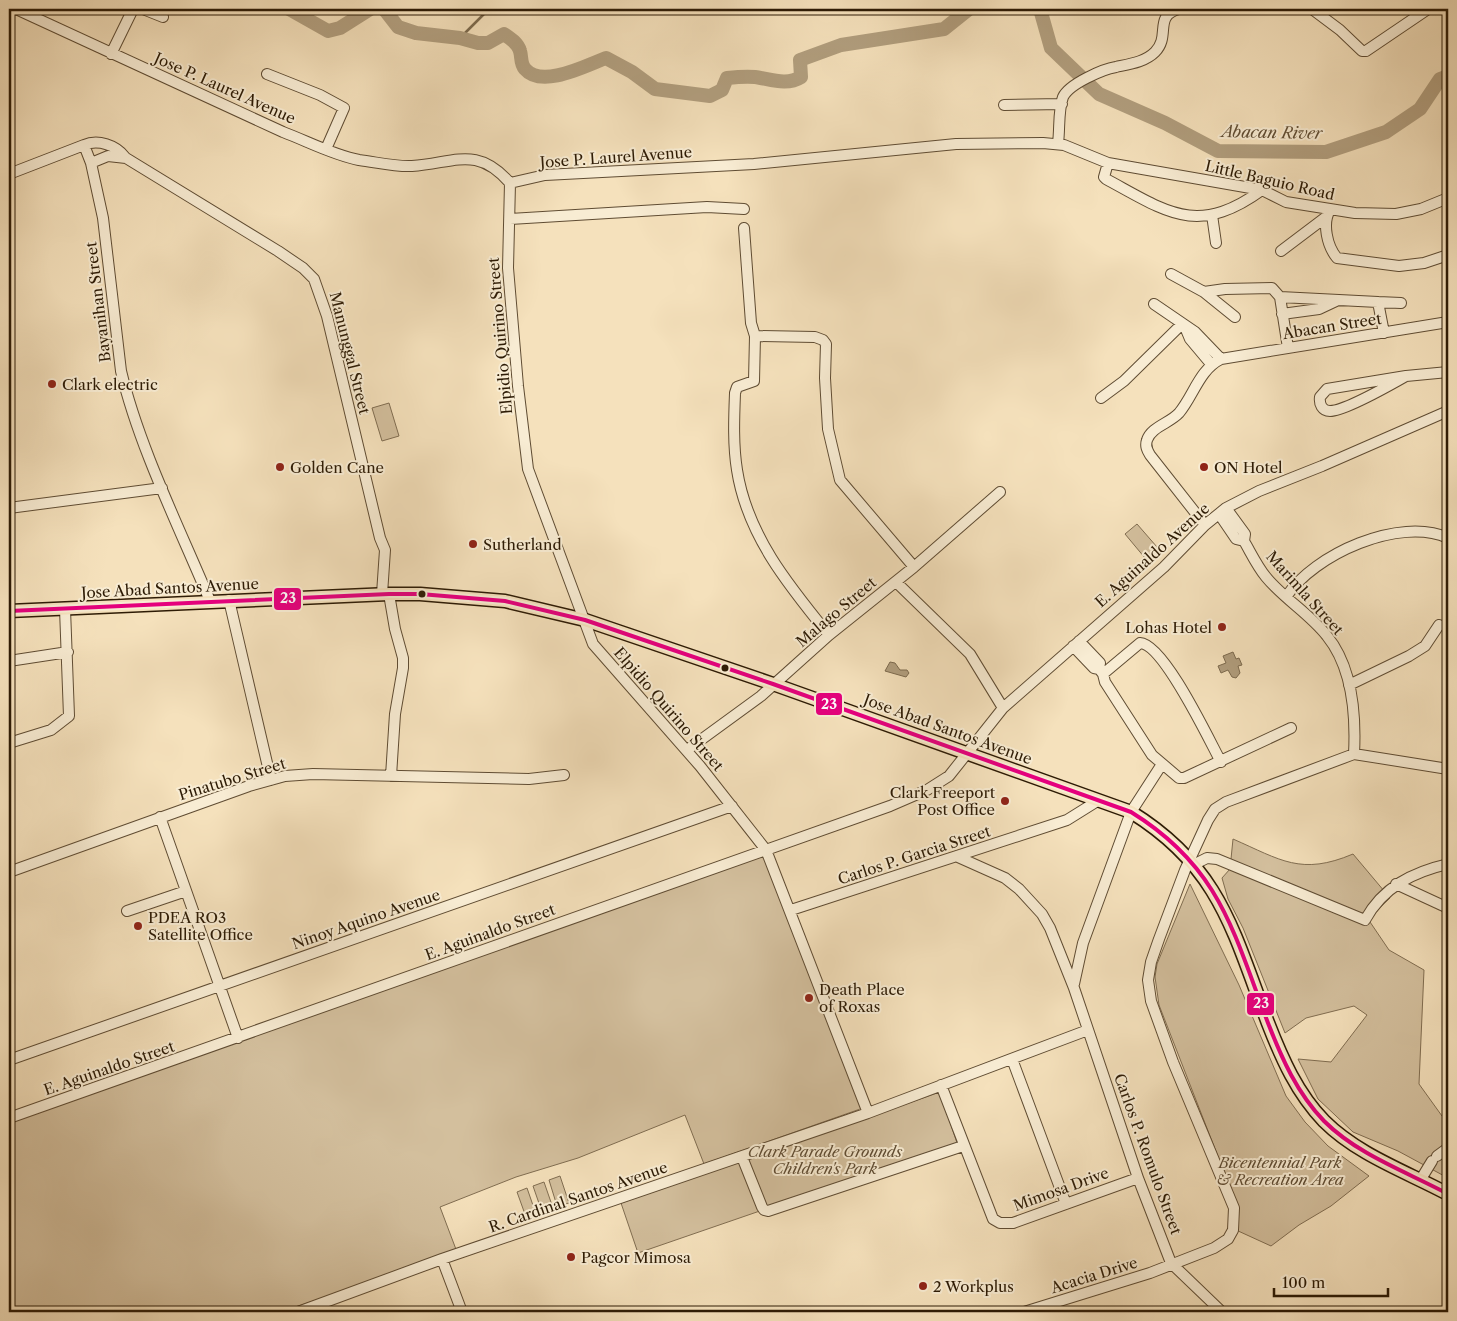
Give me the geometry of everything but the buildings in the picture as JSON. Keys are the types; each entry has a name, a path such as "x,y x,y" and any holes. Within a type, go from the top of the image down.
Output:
{"main road":[{"name":"Jose Abad Santos Avenue","path":"9,611 386,594 420,594 505,601 585,620 773,684 1131,812 1163,833 1209,882 1223,907 1285,1065 1298,1087 1324,1120 1341,1137 1448,1194"}],"street":[{"name":"Jose P. Laurel Avenue","path":"16,9 283,132 356,159 402,165 471,159 484,161 494,166 510,183 545,175 764,164 956,144 1058,144"},
{"path":"112,54 133,9"},
{"path":"143,9 163,18"},
{"path":"1058,144 1062,104 1066,93 1097,73 1137,62 1156,52 1162,42 1163,23 1168,11 1179,9"},
{"path":"1312,9 1340,30 1362,51 1366,51 1428,9"},
{"path":"267,74 320,95 344,108 326,148"},
{"path":"1004,105 1062,104"},
{"path":"9,174 94,142 105,144 108,156"},
{"name":"Manunggal Street","path":"105,144 118,150 126,158 278,251 303,268 314,279 327,316 380,538 385,550 386,594 403,668 395,714 391,776"},
{"name":"Little Baguio Road","path":"1058,144 1080,150 1108,163 1262,190 1286,202 1328,214 1396,214 1421,209 1448,198"},
{"name":"Bayanihan Street","path":"84,145 103,218 122,371 127,394 162,488 210,602"},
{"name":"Manunggal Street","path":"90,163 108,156 126,158"},
{"path":"1108,163 1104,177 1145,202 1189,216 1212,216 1223,210 1242,205 1262,190"},
{"name":"Elpidio Quirino Street","path":"510,183 508,248 511,308 528,469 585,620 596,648 687,750 766,850 791,910 868,1113"},
{"path":"510,219 707,207 744,209"},
{"path":"1281,251 1328,214"},
{"path":"1328,214 1331,251 1337,258 1399,266 1424,263 1448,255"},
{"path":"1212,216 1216,243"},
{"path":"744,228 751,322 755,336 754,381 737,387 735,393 734,436 737,471 748,511 764,547 783,578 829,635"},
{"path":"1171,274 1204,292 1235,317"},
{"path":"1204,292 1265,286 1272,288 1280,297 1288,348"},
{"path":"1280,297 1400,303"},
{"path":"1282,314 1319,309 1337,300"},
{"path":"1378,302 1384,333"},
{"path":"1154,304 1195,332 1216,362 1177,415 1152,432 1147,441 1147,449 1150,455 1205,525"},
{"name":"Abacan Street","path":"1216,362 1288,348 1448,322"},
{"path":"1101,398 1124,381 1184,326"},
{"path":"755,336 815,337 826,344 825,378 828,429 840,480 914,567"},
{"path":"1406,376 1367,397 1332,411 1325,410 1320,404 1321,394 1326,389 1406,376 1447,374"},
{"path":"1360,383 1367,397"},
{"name":"E. Aguinaldo Avenue","path":"969,753 1003,708 1164,567 1205,525 1223,511 1259,491 1322,466 1448,411"},
{"path":"9,508 162,488"},
{"name":"Malago Street","path":"687,750 751,704 829,635 914,567 1000,492"},
{"name":"Marimla Street","path":"1223,511 1244,534 1244,541 1267,578 1327,636 1341,661 1349,685 1355,723 1354,754"},
{"path":"1286,597 1293,587 1321,564 1369,539 1397,532 1421,531 1435,532 1448,538"},
{"path":"896,582 970,654 1003,708"},
{"path":"229,600 271,780"},
{"path":"9,743 51,730 69,716 65,609"},
{"path":"1349,685 1409,656 1425,646 1439,624"},
{"path":"1101,671 1140,643 1149,645 1178,681 1221,762"},
{"path":"1076,644 1100,664 1105,682 1152,755 1179,778 1184,778 1221,762 1291,728"},
{"path":"9,661 68,652"},
{"name":"E. Aguinaldo Street","path":"9,1118 890,806 927,790 949,776 969,753"},
{"path":"1354,754 1448,769"},
{"name":"Acacia Drive","path":"1024,1312 1150,1273 1222,1244 1234,1230 1235,1218 1229,1194 1165,1041 1149,988 1151,962 1208,820 1215,809 1220,805 1354,754"},
{"name":"Carlos P. Romulo Street","path":"1074,988 1082,943 1131,812 1162,764"},
{"name":"Pinatubo Street","path":"9,872 160,817 285,776 313,774 529,779 564,775"},
{"name":"Carlos P. Garcia Street","path":"791,910 1067,820 1099,800"},
{"name":"Ninoy Aquino Avenue","path":"9,1060 732,806"},
{"path":"160,817 238,1038"},
{"name":"Carlos P. Romulo Street","path":"958,857 1005,878 1032,902 1050,928 1074,988 1138,1178 1172,1263 1185,1278 1222,1312"},
{"path":"1192,862 1207,858 1217,859 1365,920 1375,902 1396,884 1423,870 1448,864"},
{"path":"1396,884 1448,908"},
{"path":"127,911 186,892"},
{"name":"R. Cardinal Santos Avenue","path":"298,1312 442,1258 868,1113 1088,1030"},
{"path":"1012,1059 1066,1204"},
{"path":"742,1157 762,1207 764,1210 768,1210 963,1146 941,1085"},
{"name":"Mimosa Drive","path":"963,1146 993,1219 1000,1223 1013,1223 1138,1178"},
{"path":"1421,1180 1427,1167 1448,1148"},
{"path":"442,1258 462,1312"}],"green space":[{"path":"389,403 399,436 382,441 372,408"},
{"path":"1137,524 1157,547 1145,558 1125,534"},
{"path":"1233,839 1291,863 1319,864 1335,861 1353,854 1390,898 1368,919 1389,950 1424,970 1419,1084 1442,1116 1448,1115 1448,1178 1398,1151 1353,1132 1318,1099 1298,1059 1331,1062 1367,1015 1354,1006 1306,1018 1285,1033 1243,928 1228,899 1222,878 1230,869"},
{"path":"766,853 863,1108 704,1164 685,1115 578,1158 516,1177 440,1207 457,1252 281,1312 9,1312 9,1123"},
{"name":"Bicentennial Park & Recreation Area","path":"1190,884 1239,985 1286,1096 1305,1122 1328,1146 1369,1176 1331,1206 1299,1225 1271,1246 1236,1230 1238,1208 1159,1005 1155,977 1157,964"},
{"name":"Clark Parade Grounds Children's Park","path":"940,1092 957,1143 638,1253 621,1203"},
{"path":"560,1176 569,1203 557,1206 549,1180"},
{"path":"544,1182 553,1208 542,1212 533,1186"},
{"path":"527,1188 536,1214 526,1217 517,1192"}],"shaded area":[{"path":"1233,652 1236,659 1239,658 1242,665 1238,666 1240,673 1236,678 1232,677 1228,670 1221,673 1218,666 1226,663 1223,656"},
{"path":"890,662 895,663 900,670 907,670 909,673 906,677 885,671"}],"waterway":[{"name":"Abacan River","path":"289,9 328,31 340,28 370,9"},
{"name":"Abacan River","path":"384,9 398,27 416,33 460,38 478,43 488,43 504,34 518,46 523,67 533,75 542,77 565,74 606,58 632,72 655,89 710,96 722,90 727,78 752,77 778,81 796,80 801,77 800,60 841,45 944,29 969,9"},
{"path":"460,38 489,9"},
{"name":"Abacan River","path":"1040,9 1051,48 1099,94 1165,123 1218,151 1326,152 1386,132 1420,109 1440,79 1448,76"}],"transit line":[{"name":"23","path":"9,611 389,594 420,594 505,601 585,620 773,684 1131,812 1161,833 1185,855 1204,879 1220,904 1233,930 1279,1050 1298,1087 1314,1110 1337,1133 1352,1144 1383,1162 1448,1194"}],"place":[{"name":"Clark electric","path":"52,384"},
{"name":"Golden Cane","path":"280,467"},
{"name":"ON Hotel","path":"1204,467"},
{"name":"Sutherland","path":"473,544"},
{"name":"Lohas Hotel","path":"1222,627"},
{"name":"Clark Freeport Post Office","path":"1005,801"},
{"name":"PDEA RO3 Satellite Office","path":"138,926"},
{"name":"Death Place of Roxas","path":"809,998"},
{"name":"Pagcor Mimosa","path":"571,1257"},
{"name":"2 Workplus","path":"923,1286"}]}
